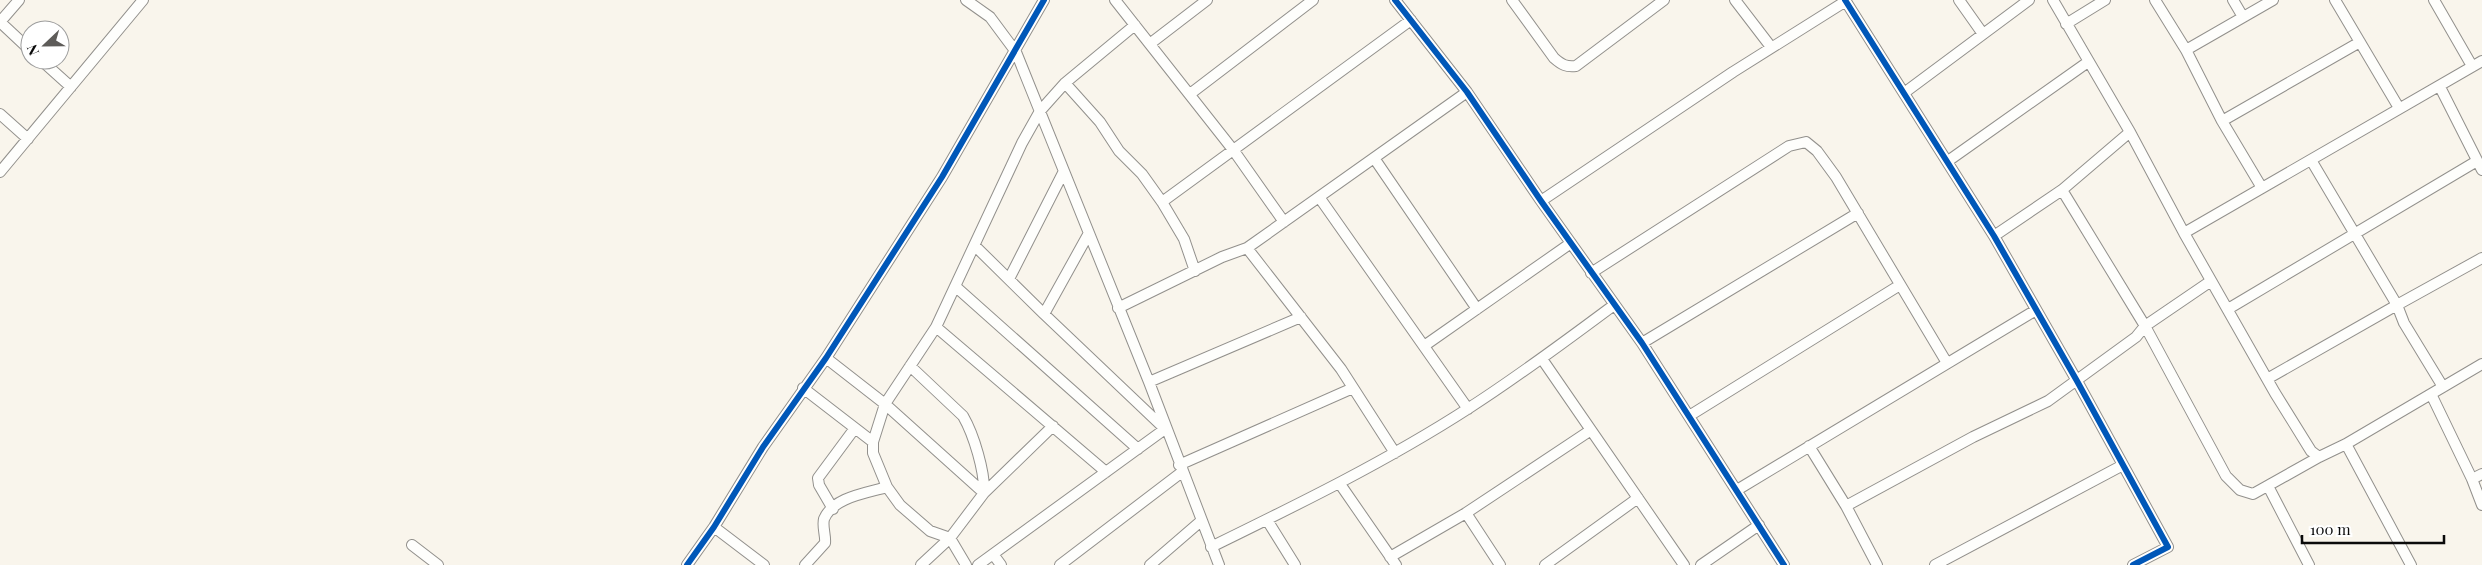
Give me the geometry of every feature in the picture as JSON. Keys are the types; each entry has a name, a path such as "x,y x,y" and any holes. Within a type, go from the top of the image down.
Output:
{"street":[{"path":"19,0 0,22 20,41"},
{"path":"0,172 143,0"},
{"path":"966,0 990,17 1016,52 1149,382 1165,429 1219,565"},
{"path":"687,565 714,527 763,447 826,358 942,177 1016,52 1044,0"},
{"path":"1115,0 1234,150 1284,222"},
{"path":"1150,44 1207,0"},
{"path":"1190,94 1313,0"},
{"path":"1395,0 1467,92 1642,344 1784,565"},
{"path":"1515,1 1554,58 1562,65 1576,66 1664,0"},
{"path":"1735,0 1772,47"},
{"path":"1959,0 1983,34"},
{"path":"1904,93 2029,0"},
{"path":"2053,0 2130,132 2184,233 2267,379 2311,451 2319,457"},
{"path":"2066,24 2105,0"},
{"path":"2155,0 2186,50 2222,121 2262,188"},
{"path":"2233,0 2243,17"},
{"path":"2186,50 2273,0"},
{"path":"2336,0 2399,108"},
{"path":"2434,0 2472,66"},
{"path":"1541,201 1772,47 1846,1 1994,236 2077,381 2168,548 2133,565"},
{"path":"1162,202 1411,20"},
{"path":"950,538 937,536 912,518 887,487 873,453 873,442 885,404 936,327 1026,136 1040,111 1065,83 1135,24"},
{"path":"2222,121 2360,42"},
{"path":"2184,233 2399,108 2440,87 2482,61"},
{"path":"1948,161 2088,62"},
{"path":"52,70 71,87"},
{"path":"1065,83 1100,122 1119,151 1142,174 1162,202 1184,239 1195,271"},
{"path":"2228,309 2354,233 2479,166 2440,87"},
{"path":"1118,308 1246,248 1467,92"},
{"path":"0,114 28,139"},
{"path":"1994,236 2062,190 2130,132"},
{"path":"1591,273 1742,175 1795,143 1806,142 1812,145 1836,178 1947,363"},
{"path":"1374,158 1477,309"},
{"path":"2311,160 2397,305 2404,323 2443,387"},
{"path":"1009,279 1064,171"},
{"path":"2062,190 2145,326 2226,476 2246,494 2253,494 2346,444 2482,364"},
{"path":"1319,197 1468,409"},
{"path":"1642,344 1858,213"},
{"path":"1044,314 1089,233"},
{"path":"1424,346 1571,244"},
{"path":"975,246 1165,429"},
{"path":"1246,248 1341,369 1395,453"},
{"path":"2267,379 2482,258"},
{"path":"1846,506 1973,437 2048,401 2136,337 2145,326 2211,281"},
{"path":"1689,416 1900,285"},
{"path":"956,287 1138,449"},
{"path":"1212,547 1340,484 1395,453 1468,409 1542,359 1614,305"},
{"path":"1737,490 2036,310"},
{"path":"1149,382 1301,317"},
{"path":"936,327 1106,472"},
{"path":"826,358 885,404 984,494"},
{"path":"1542,359 1684,565"},
{"path":"910,366 966,421 976,448 985,485 984,494"},
{"path":"803,388 873,442"},
{"path":"1060,565 1181,468 1352,388"},
{"path":"2431,394 2472,478 2482,505"},
{"path":"921,565 950,538 984,494 1053,426"},
{"path":"833,509 819,485 818,478 855,428"},
{"path":"978,565 1165,429"},
{"path":"1340,484 1393,561 1591,430"},
{"path":"2346,444 2411,565"},
{"path":"1808,446 1846,506 1877,565"},
{"path":"1935,565 2123,465"},
{"path":"2472,478 2482,474"},
{"path":"2268,486 2309,565"},
{"path":"805,565 826,543 823,522 833,509 847,499 887,487"},
{"path":"1546,565 1638,498"},
{"path":"1466,513 1500,565"},
{"path":"1267,520 1295,565"},
{"path":"1150,565 1202,521"},
{"path":"1700,565 1759,525"},
{"path":"714,527 750,561 764,565"},
{"path":"950,538 966,565"},
{"path":"412,545 438,565"},
{"path":"993,554 1001,565"}],"cycle path":[{"path":"687,565 714,527 763,447 826,358 942,177 1044,0"},
{"path":"1395,0 1467,92 1541,201 1642,343 1784,565"},
{"path":"1845,0 1994,236 2077,381 2168,547 2133,565"}]}
